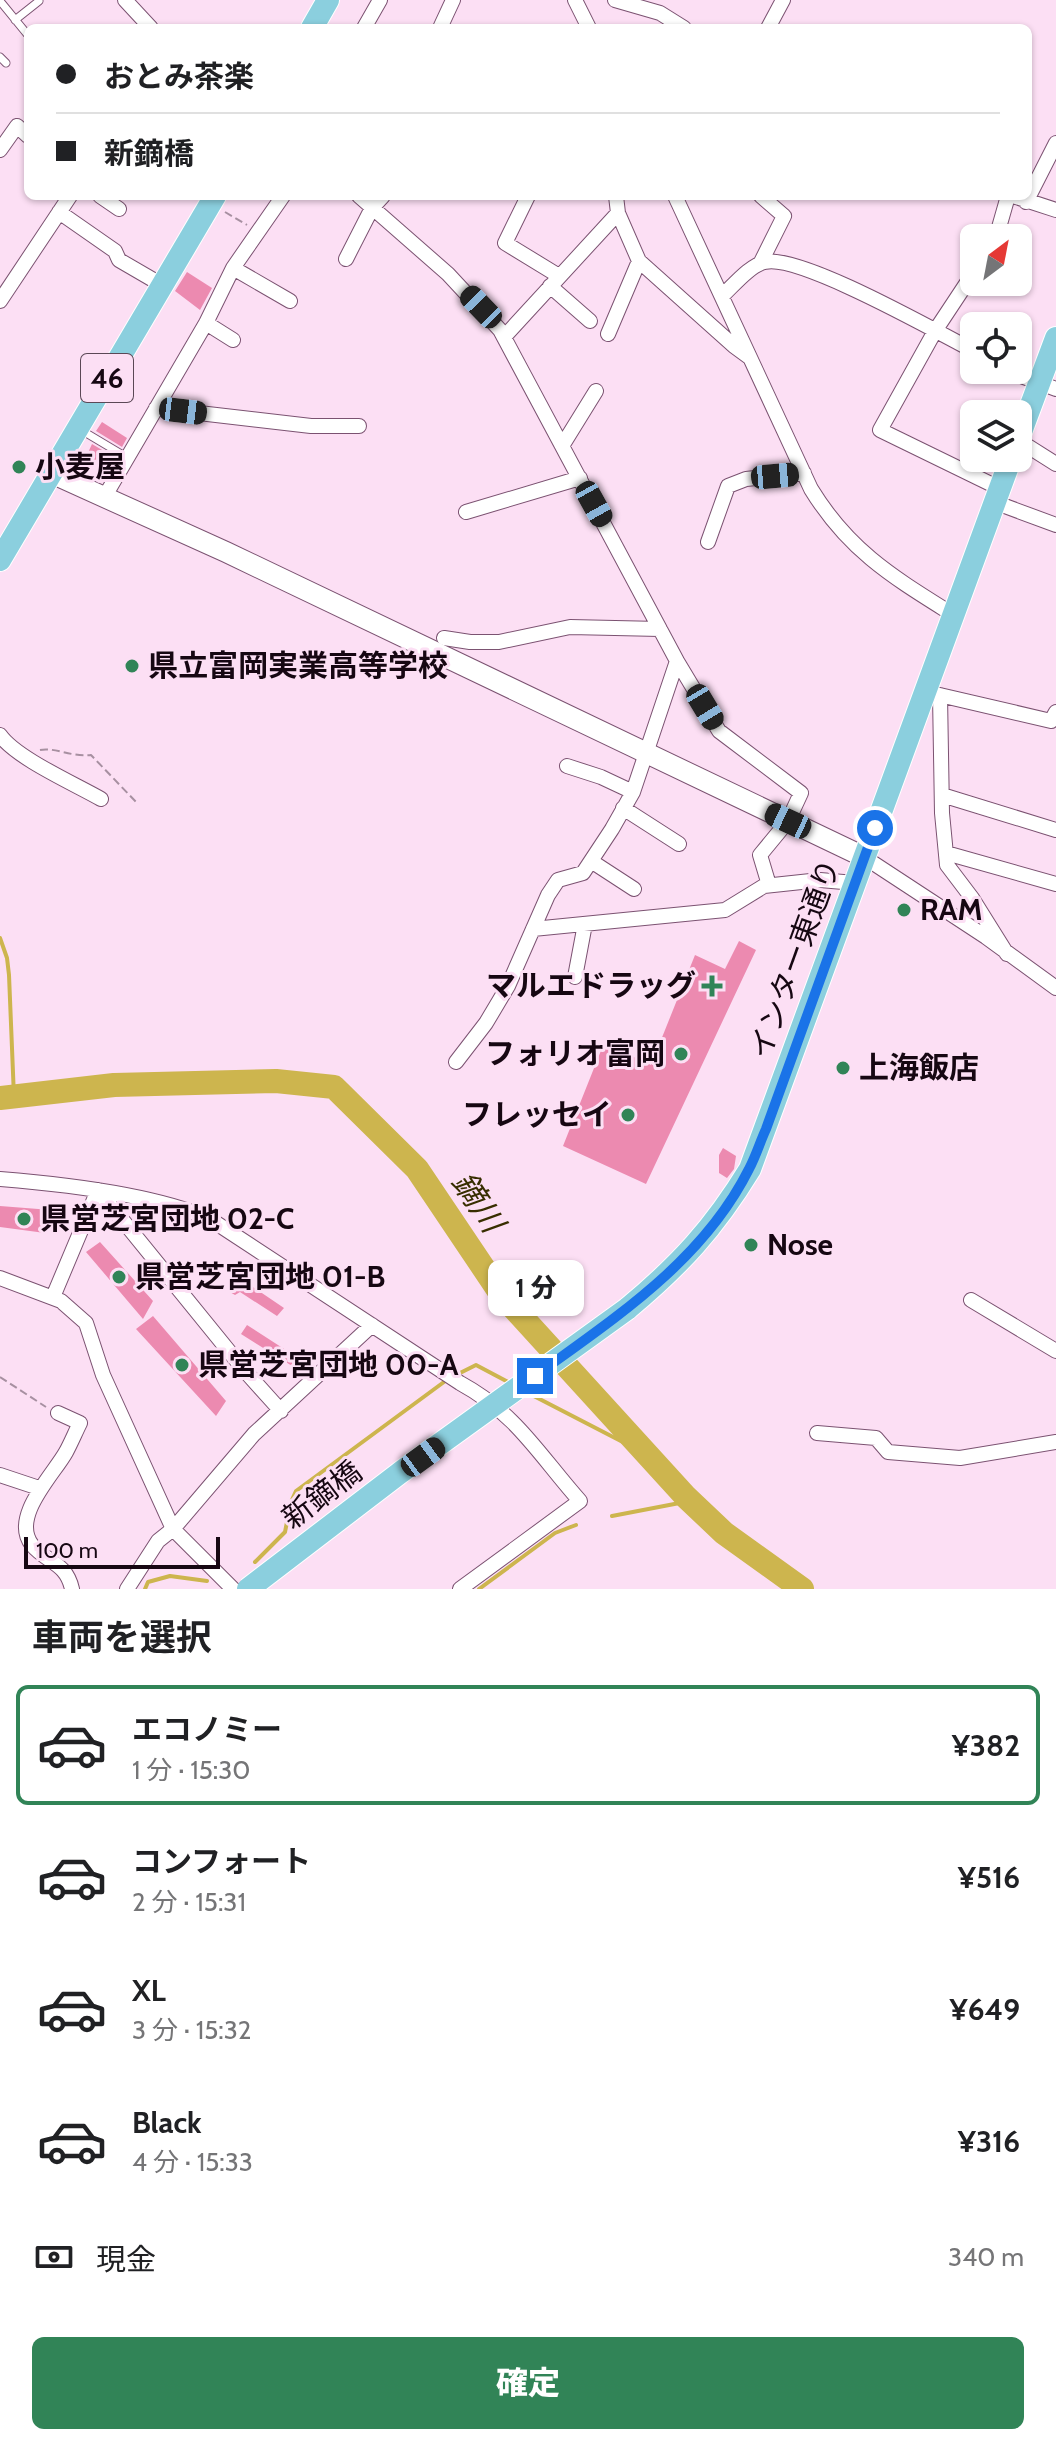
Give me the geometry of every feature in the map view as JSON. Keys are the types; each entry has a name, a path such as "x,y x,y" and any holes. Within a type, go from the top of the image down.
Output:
{"main road":[{"path":"314,24 328,0"},
{"name":"46","path":"0,560 6,536 51,473 212,200"},
{"path":"1032,415 1048,387 1056,338"},
{"name":"インター東通り","path":"627,1309 665,1278 699,1243 750,1169 864,857 933,689 952,614 1006,472"},
{"name":"新鏑橋","path":"248,1589 401,1472 627,1309"}],"street":[{"path":"125,0 147,24"},
{"path":"366,24 380,0"},
{"path":"442,24 453,0"},
{"path":"575,0 587,24"},
{"path":"615,0 660,13 678,24"},
{"path":"770,24 783,0"},
{"path":"0,150 17,126 24,132"},
{"path":"1032,176 1056,143"},
{"path":"0,301 67,200"},
{"path":"106,200 119,209"},
{"path":"105,496 206,323 233,268 280,200"},
{"path":"363,200 448,274 481,307 504,337 677,661 719,731 801,793 788,821 760,855 769,885"},
{"path":"346,259 372,208 379,200"},
{"path":"526,200 505,243 554,281 590,321"},
{"path":"616,200 618,213 639,261 750,357"},
{"path":"677,200 824,510 855,546 887,573 952,614"},
{"path":"722,296 761,262 784,216 766,200"},
{"path":"1003,224 1015,200"},
{"path":"1023,200 1056,210"},
{"path":"59,212 115,251 119,260 162,285"},
{"path":"504,337 618,213"},
{"path":"761,262 777,260 851,288 960,344"},
{"path":"608,334 639,261"},
{"path":"233,268 290,301"},
{"path":"960,293 935,331 880,430 1056,525"},
{"path":"206,323 233,340"},
{"path":"562,446 596,391"},
{"path":"156,408 311,426 359,426"},
{"path":"1032,449 1056,464"},
{"path":"51,473 864,857 1056,988"},
{"path":"708,542 728,486 746,479 804,473"},
{"path":"466,512 580,478"},
{"path":"444,638 499,642 570,627 660,629"},
{"path":"456,1062 486,1023 508,986 548,895 558,880 583,873 633,792 677,661"},
{"path":"1007,954 947,865 933,689 1054,719"},
{"path":"0,735 6,743 31,760 101,799"},
{"path":"567,766 633,792"},
{"path":"942,795 1056,830"},
{"path":"623,808 679,844"},
{"path":"946,853 1056,884"},
{"path":"591,861 634,889"},
{"path":"533,929 725,910 769,885 820,880 855,883"},
{"path":"575,977 585,924"},
{"path":"0,1179 98,1190 191,1211 210,1219 486,1398 520,1428 580,1501 460,1589"},
{"path":"53,1297 98,1190"},
{"path":"98,1190 281,1411"},
{"path":"0,1278 61,1301 86,1323 103,1375 173,1529 233,1589"},
{"path":"971,1300 1056,1351"},
{"path":"127,1589 158,1541 173,1529 254,1434 372,1325"},
{"path":"58,1413 80,1423 66,1454 39,1488 26,1525 31,1544 68,1573 72,1589"},
{"path":"817,1433 876,1438 888,1452 960,1458 1056,1442"},
{"path":"0,1475 39,1488"}],"lane":[{"path":"0,1 24,30"},
{"path":"15,20 39,1"},
{"path":"77,428 128,458"}],"path":[{"path":"214,200 259,232"},
{"path":"31,760 40,749 48,748 73,757 91,755 138,804"},
{"path":"0,1377 58,1413"}],"building":[{"path":"187,272 212,288 200,310 175,291"},
{"path":"102,422 127,438 122,447 96,431"},
{"path":"92,444 114,457 109,469 86,457"},
{"name":"フォリオ富岡","path":"739,941 756,950 646,1184 563,1146 604,1043 651,1065 695,955 725,969"},
{"path":"723,1148 736,1156 734,1169 727,1178 719,1173 719,1155"},
{"name":"県営芝宮団地 02-C","path":"0,1206 51,1210 45,1233 0,1227"},
{"name":"県営芝宮団地 01-B","path":"100,1242 153,1301 143,1319 86,1252"},
{"path":"236,1276 284,1308 277,1316 240,1292 235,1295 228,1291"},
{"name":"県営芝宮団地 00-A","path":"153,1316 226,1401 216,1416 136,1329"},
{"path":"247,1325 312,1367 305,1374 241,1334"}],"waterway":[{"path":"0,938 9,975 14,1097"},
{"name":"鏑川","path":"0,1098 114,1085 276,1081 334,1087 417,1169 501,1294 686,1497 724,1533 802,1589"},
{"path":"456,1375 476,1365 512,1384"},
{"path":"255,1562 285,1532 296,1491 448,1379"},
{"path":"526,1392 646,1454"},
{"path":"612,1516 690,1501"},
{"path":"479,1589 555,1533 576,1525"},
{"path":"145,1589 148,1582 170,1576 207,1581"}],"place":[{"name":"小麦屋","path":"19,467"},
{"name":"県立富岡実業高等学校","path":"132,666"},
{"name":"RAM","path":"904,910"},
{"name":"マルエドラッグ","path":"712,986"},
{"name":"フォリオ富岡","path":"681,1054"},
{"name":"上海飯店","path":"843,1068"},
{"name":"フレッセイ","path":"628,1115"},
{"name":"県営芝宮団地 02-C","path":"24,1219"},
{"name":"Nose","path":"751,1245"},
{"name":"県営芝宮団地 01-B","path":"119,1277"},
{"name":"県営芝宮団地 00-A","path":"182,1365"}],"route":[{"path":"535,1376 665,1278 699,1243 750,1169 875,828"}]}
